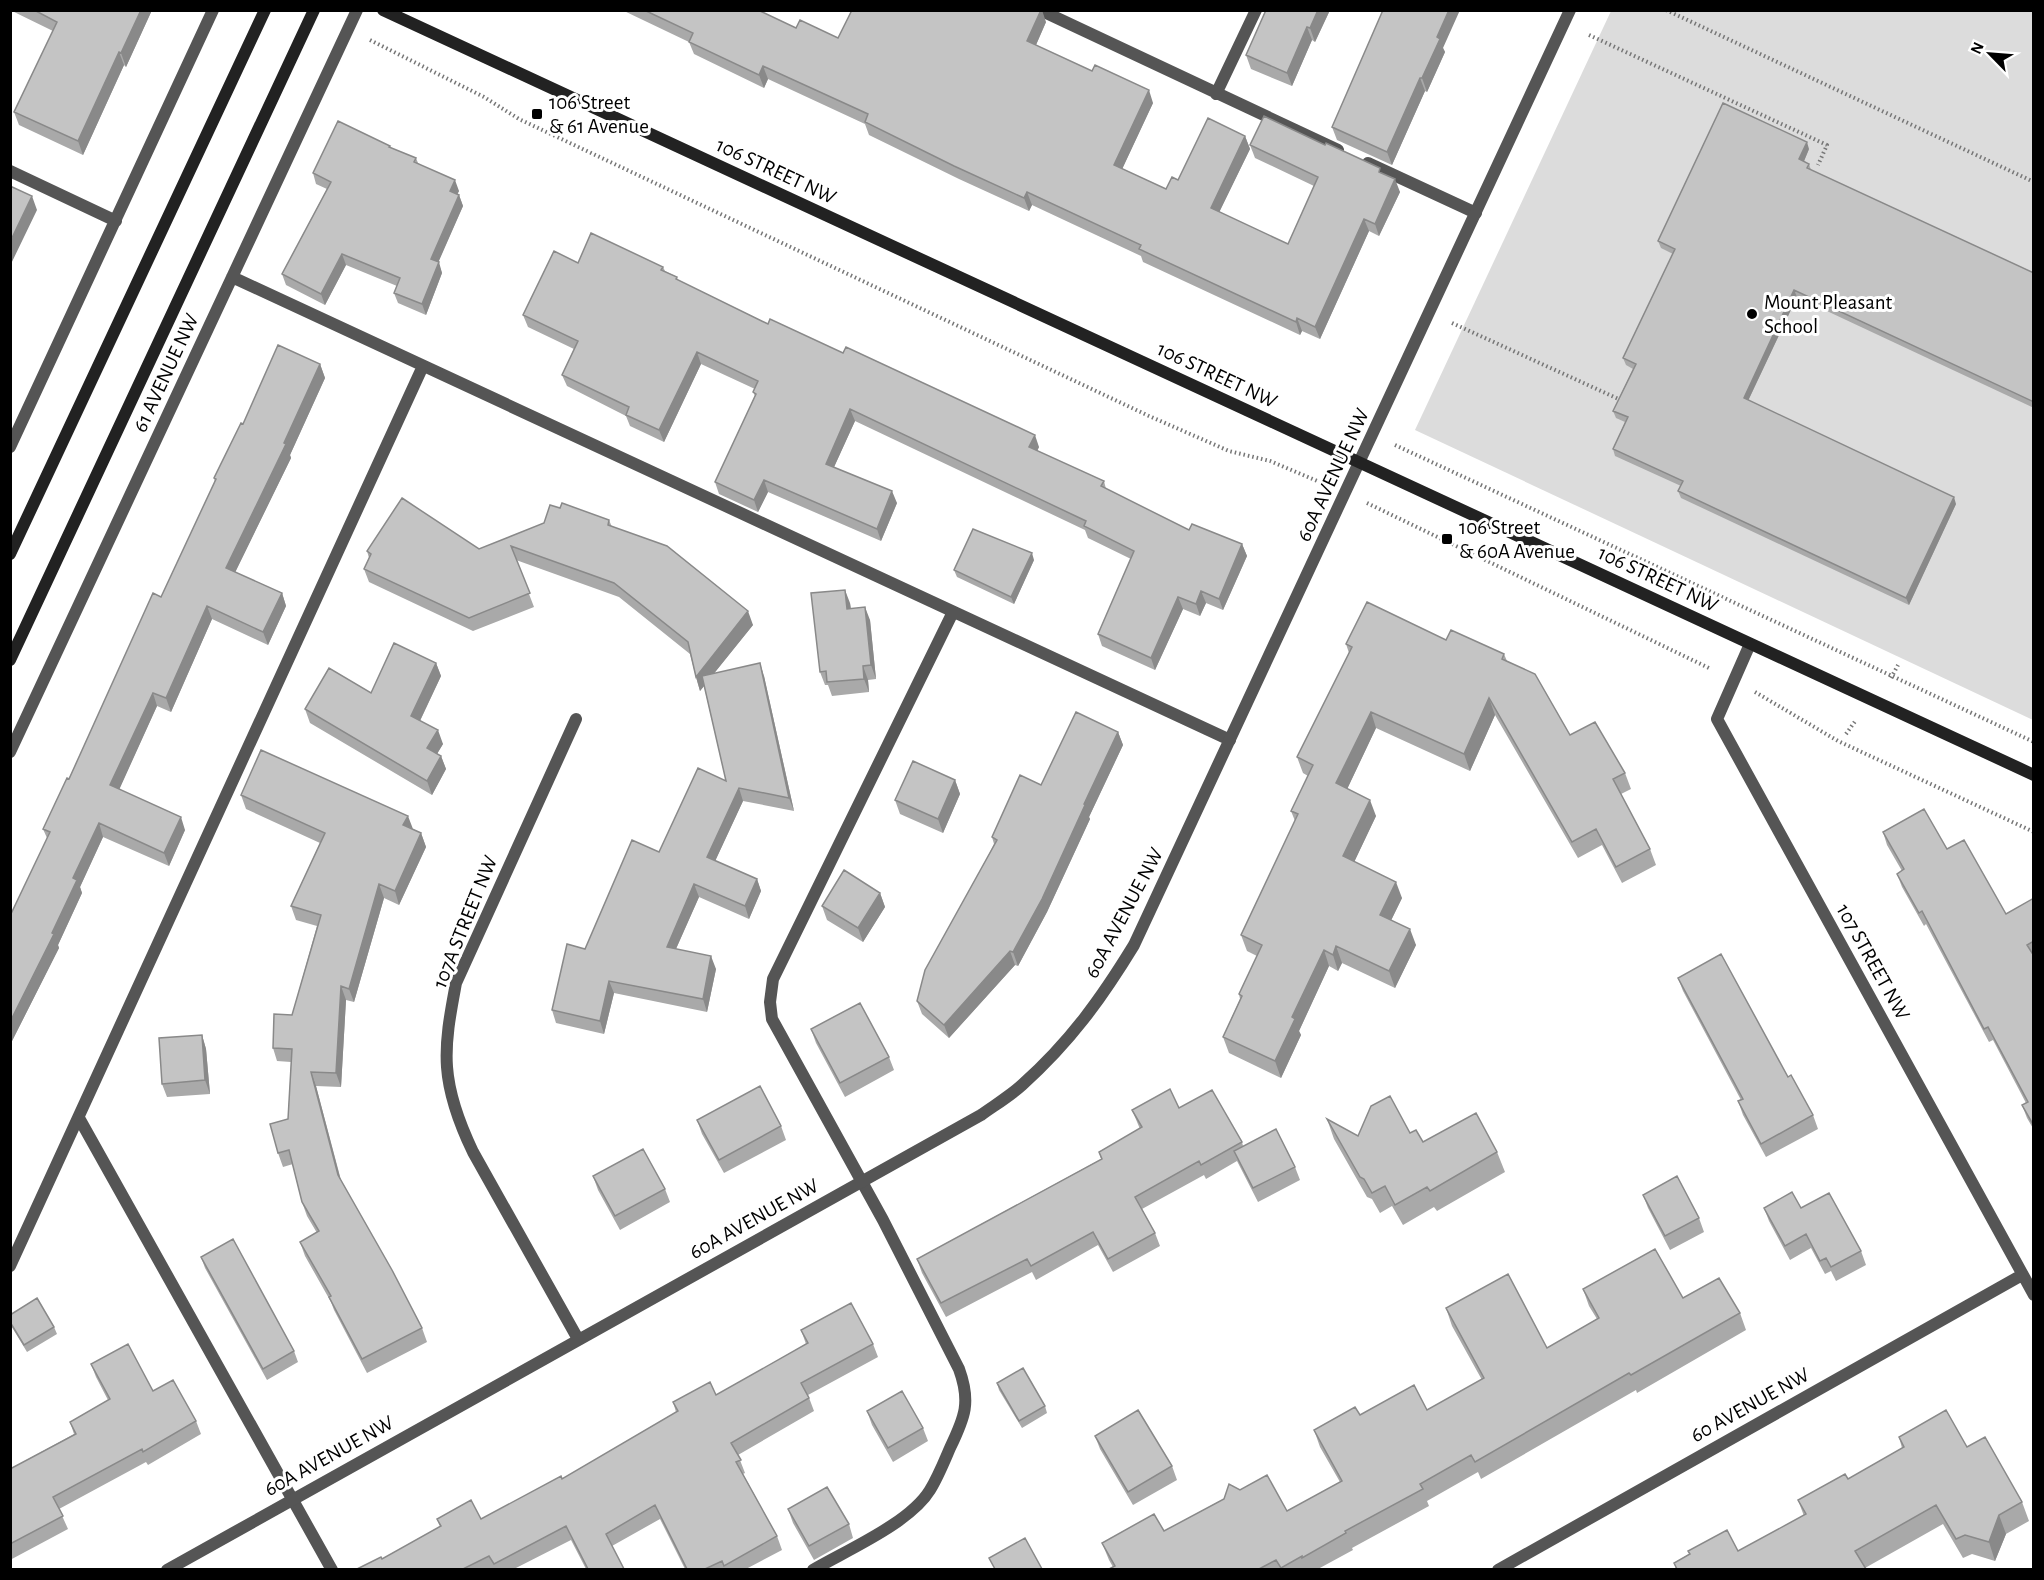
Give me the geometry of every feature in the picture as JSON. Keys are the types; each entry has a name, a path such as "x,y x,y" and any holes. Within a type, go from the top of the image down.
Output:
{"street":[{"path":"10,447 213,10"},
{"path":"10,554 265,10"},
{"name":"61 AVENUE NW","path":"10,660 314,10"},
{"name":"61 AVENUE NW","path":"10,752 357,10"},
{"name":"106 STREET NW","path":"383,10 2034,775"},
{"path":"1040,10 1216,94 1476,213"},
{"path":"1216,94 1256,10"},
{"name":"60A AVENUE NW","path":"166,1569 981,1115 1021,1086 1061,1046 1091,1011 1134,945 1570,10"},
{"path":"10,171 116,221"},
{"path":"232,277 1230,740"},
{"path":"10,1266 423,366"},
{"path":"813,1569 894,1524 930,1491 963,1421 967,1403 959,1369 862,1182 772,1019 770,1002 773,979 952,612"},
{"name":"107 STREET NW","path":"1750,644 1717,719 2034,1294"},
{"name":"107A STREET NW","path":"576,718 456,983 451,1010 447,1068 461,1126 473,1152 578,1339"},
{"path":"79,1118 332,1569"},
{"name":"60 AVENUE NW","path":"1498,1569 2022,1275"}],"path":[{"path":"1666,10 2034,182"},
{"path":"349,27 376,44 484,97 519,119 1149,416 1229,451 1282,465 1372,505 1735,680 1838,741 2034,831"},
{"path":"1589,35 1827,145 1818,165"},
{"path":"1430,313 1623,401"},
{"path":"1373,436 2034,742"}],"shaded area":[{"name":"Mount Pleasant School","path":"1611,11 2033,11 2033,720 1415,430"}],"building":[{"path":"34,10 141,10 78,141 14,112 57,22"},
{"path":"644,10 758,10 796,28 800,20 838,38 852,10 1041,10 1027,41 1092,71 1095,65 1149,90 1114,165 1166,189 1172,177 1178,180 1208,118 1245,136 1211,208 1288,244 1318,177 1250,145 1264,116 1380,168 1379,172 1395,179 1375,224 1364,219 1315,327 1297,318 1296,322 1139,249 1141,245 1027,192 1024,198 954,166 865,122 868,114 763,66 759,75 689,42 693,33"},
{"path":"1266,10 1318,10 1310,28 1307,27 1287,73 1246,55"},
{"path":"1383,10 1449,10 1437,37 1440,39 1387,152 1332,127"},
{"path":"1723,103 1807,142 1799,159 1809,164 1807,168 2034,273 2034,402 1794,290 1744,398 1954,497 1906,598 1678,491 1683,481 1613,449 1628,417 1613,411 1636,364 1623,358 1675,249 1658,241"},
{"path":"338,121 416,158 414,162 455,180 450,191 459,195 431,259 439,262 422,304 394,293 400,278 342,254 321,294 282,274 331,182 313,173"},
{"path":"10,186 32,196 10,242"},
{"path":"591,233 663,267 661,270 677,277 676,279 768,324 770,319 843,353 846,347 1035,435 1029,447 1104,481 1101,486 1189,530 1192,524 1242,544 1219,599 1201,591 1196,604 1178,597 1151,658 1098,634 1134,551 1084,526 1086,521 850,409 826,464 892,491 877,529 764,480 754,500 715,482 756,394 753,392 758,381 697,352 659,430 626,415 629,407 562,375 578,341 523,315 554,251 578,263"},
{"path":"278,345 320,364 284,443 286,444 226,568 282,593 263,632 207,606 166,698 153,693 110,785 181,817 164,853 99,823 73,878 77,880 52,933 54,934 10,1022 10,916 50,832 43,829 67,778 69,779 153,593 161,597 216,479 214,478 241,423 243,424"},
{"path":"402,498 479,549 544,523 550,505 560,508 562,503 609,520 608,525 667,546 748,611 696,677 688,642 614,583 511,546 530,593 469,618 364,569 371,554 367,551"},
{"path":"973,529 1032,553 1011,597 954,570"},
{"path":"845,590 847,609 865,607 871,665 863,666 864,679 827,682 826,671 820,672 811,593"},
{"path":"1367,602 1446,640 1451,630 1504,654 1502,659 1535,674 1570,735 1595,722 1625,773 1613,779 1650,849 1616,867 1596,829 1572,842 1489,698 1464,754 1371,712 1336,783 1370,800 1343,856 1396,882 1380,915 1410,929 1389,971 1336,946 1333,955 1324,950 1292,1017 1295,1019 1275,1061 1223,1037 1242,996 1239,994 1262,945 1241,935 1298,814 1291,811 1313,765 1297,757 1352,647 1346,644"},
{"path":"394,643 436,663 411,716 438,730 427,748 441,756 427,781 305,709 329,668 371,693"},
{"path":"760,663 789,798 739,788 707,857 757,879 745,906 694,884 667,947 711,956 703,999 609,981 600,1021 552,1010 567,944 585,949 632,840 659,852 698,768 726,781 702,676"},
{"path":"1076,712 1118,732 1042,899 1013,952 1010,951 944,1025 917,1001 925,970 997,840 992,837 1020,775 1041,785"},
{"path":"261,750 408,816 403,825 421,833 395,891 379,884 349,989 341,986 336,1073 311,1072 338,1175 422,1328 362,1359 329,1297 331,1296 300,1242 319,1231 302,1202 289,1150 278,1153 270,1124 288,1119 292,1049 273,1048 274,1014 292,1015 321,915 291,906 325,833 241,795"},
{"path":"913,761 955,780 938,819 895,800"},
{"path":"1924,809 1947,849 1964,840 2006,914 2034,898 2034,941 2027,945 2034,956 2034,1126 2022,1105 2028,1102 1988,1027 1984,1029 1922,911 1919,913 1897,874 1904,869 1883,832"},
{"path":"844,870 880,893 858,928 822,906"},
{"path":"1721,954 1788,1077 1791,1075 1813,1115 1761,1144 1738,1101 1743,1099 1678,978"},
{"path":"860,1003 889,1057 840,1083 811,1029"},
{"path":"202,1035 205,1080 162,1084 159,1038"},
{"path":"760,1086 781,1126 719,1160 697,1120"},
{"path":"1170,1089 1179,1108 1212,1090 1242,1142 1201,1165 1199,1161 1135,1197 1155,1233 1108,1259 1093,1232 1031,1266 1027,1259 941,1303 917,1259 1102,1159 1099,1152 1142,1127 1132,1110"},
{"path":"1390,1096 1410,1133 1416,1130 1423,1142 1476,1113 1497,1152 1430,1191 1427,1187 1395,1205 1385,1186 1372,1193 1364,1179 1360,1177 1327,1119 1358,1136 1371,1106"},
{"path":"1276,1129 1295,1167 1253,1188 1234,1151"},
{"path":"643,1149 665,1189 615,1216 593,1176"},
{"path":"1677,1176 1699,1218 1665,1236 1643,1195"},
{"path":"1792,1192 1801,1208 1829,1193 1861,1251 1831,1267 1826,1258 1820,1261 1806,1234 1785,1246 1764,1208"},
{"path":"233,1239 294,1351 263,1369 201,1257"},
{"path":"1655,1249 1683,1298 1719,1278 1740,1313 1631,1375 1629,1373 1475,1462 1471,1455 1420,1484 1423,1489 1281,1568 1276,1560 1259,1569 1109,1569 1115,1566 1102,1543 1154,1514 1164,1531 1224,1499 1229,1484 1240,1490 1267,1475 1287,1511 1342,1481 1314,1430 1355,1407 1360,1415 1414,1385 1427,1410 1484,1378 1446,1308 1508,1274 1547,1348 1599,1318 1583,1289"},
{"path":"37,1298 54,1327 24,1345 10,1322 10,1315"},
{"path":"851,1303 873,1344 801,1383 809,1398 731,1443 741,1460 736,1462 777,1536 724,1566 722,1561 705,1569 687,1569 655,1505 606,1534 624,1569 588,1569 566,1526 494,1564 489,1556 463,1569 357,1569 381,1557 382,1559 441,1526 437,1519 471,1500 481,1519 561,1476 562,1479 678,1411 673,1402 710,1382 716,1395 808,1343 801,1330"},
{"path":"128,1344 153,1391 173,1380 196,1421 143,1452 142,1449 53,1497 63,1516 10,1544 10,1469 76,1434 70,1422 110,1399 91,1364"},
{"path":"1023,1368 1045,1406 1019,1421 997,1383"},
{"path":"902,1391 923,1428 888,1448 867,1411"},
{"path":"1138,1410 1172,1466 1128,1492 1095,1436"},
{"path":"1946,1410 1967,1447 1985,1437 2022,1502 1999,1515 1989,1542 1965,1535 1956,1539 1936,1505 1855,1551 1866,1569 1677,1569 1674,1563 1690,1554 1688,1551 1727,1530 1738,1551 1806,1514 1798,1500 1845,1474 1848,1479 1904,1447 1899,1437"},
{"path":"827,1487 849,1524 809,1546 788,1509"},
{"path":"1025,1538 1042,1569 995,1569 989,1558"}],"place":[{"name":"106 Street & 61 Avenue","path":"537,114"},
{"name":"Mount Pleasant School","path":"1752,314"},
{"name":"106 Street & 60A Avenue","path":"1447,539"}]}
